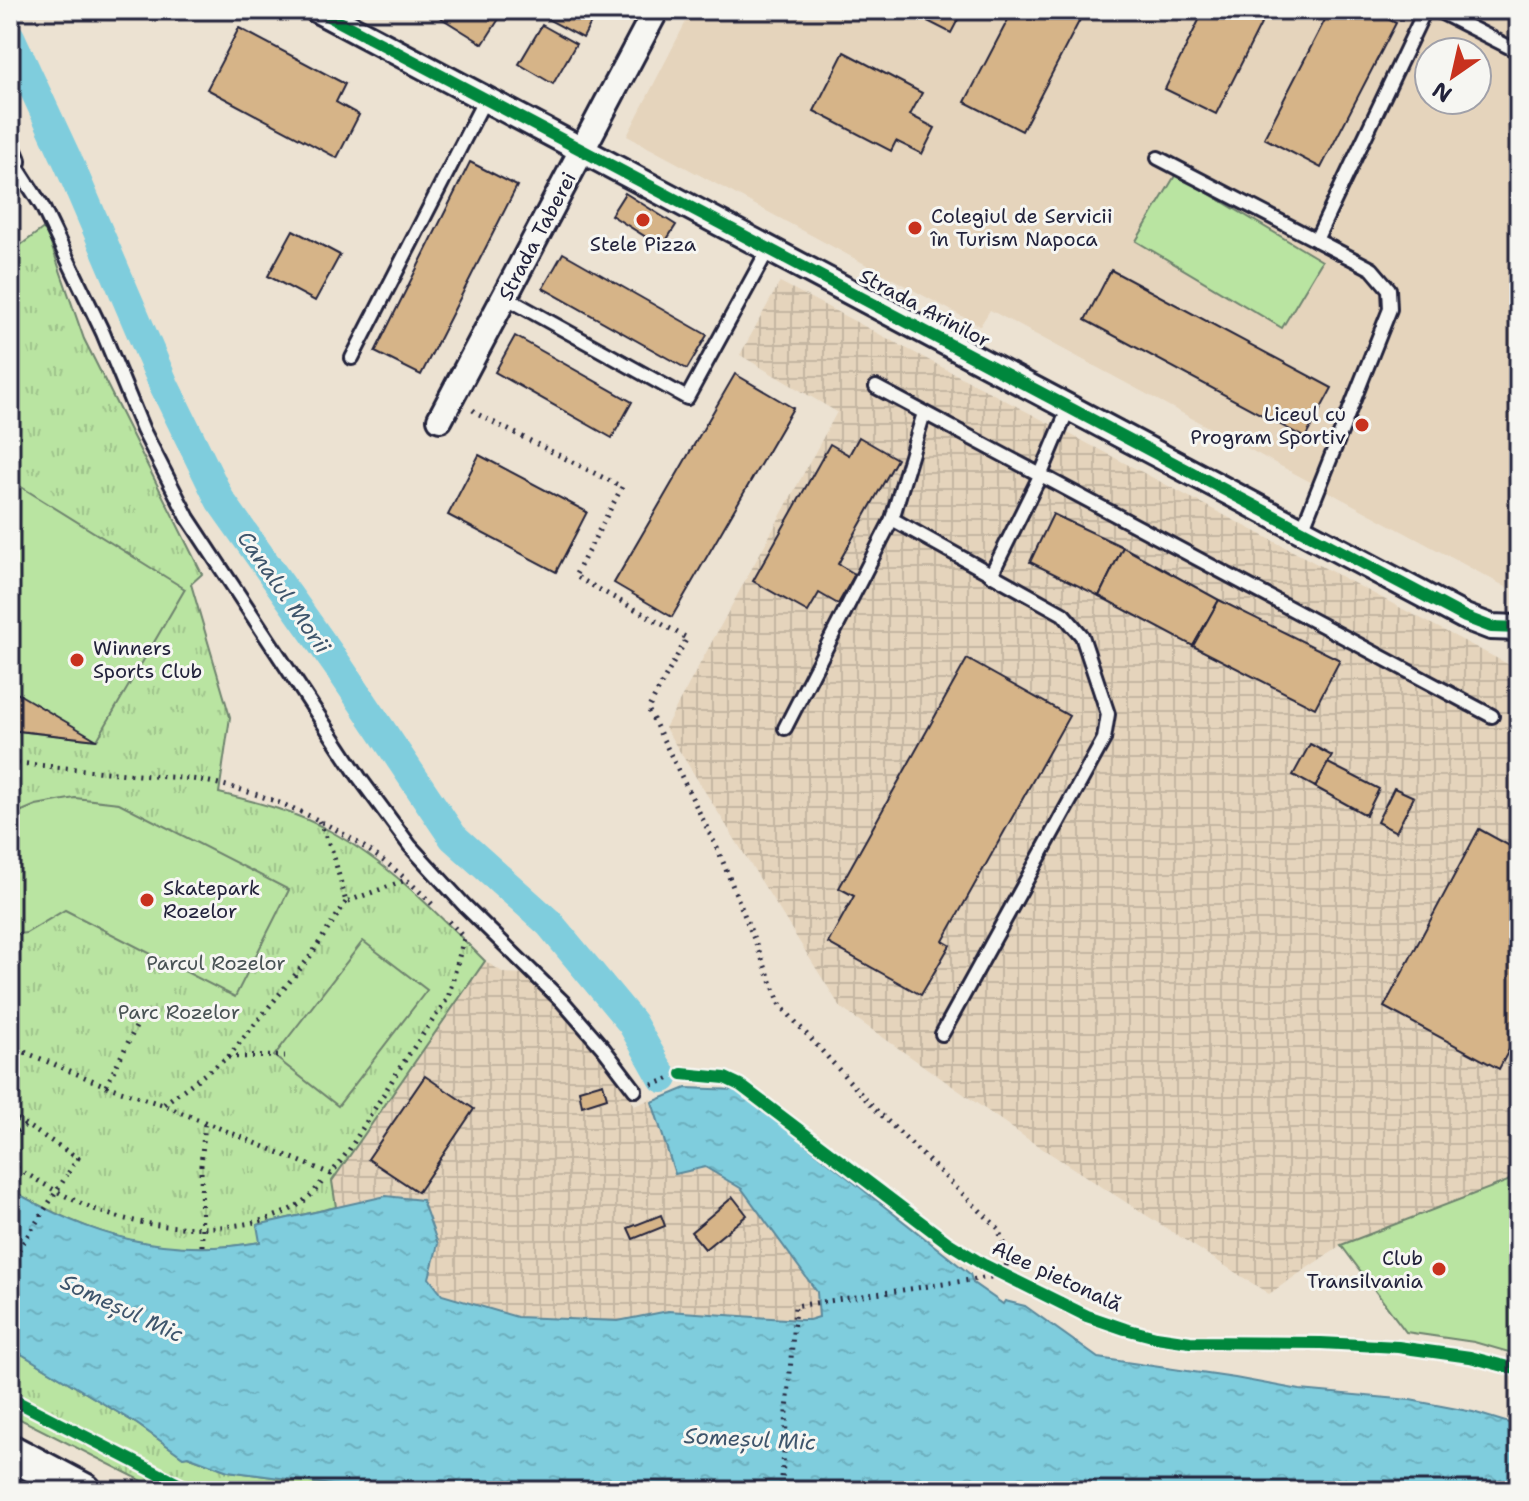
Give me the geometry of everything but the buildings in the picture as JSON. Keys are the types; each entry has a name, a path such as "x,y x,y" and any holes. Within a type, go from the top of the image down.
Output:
{"main road":[{"path":"10,1452 84,1491"}],"street":[{"name":"Strada Arinilor","path":"317,10 1465,617 1491,627 1519,628"},
{"name":"Strada Taberei","path":"440,419 656,10"}],"lane":[{"path":"1316,240 1425,10"},
{"path":"1436,10 1519,52"},
{"path":"352,358 485,99"},
{"path":"1158,158 1372,269 1389,289 1390,309 1302,530"},
{"path":"11,159 42,206 103,333 143,430 188,518 359,777 410,846 465,906 563,1002 640,1088"},
{"path":"505,297 687,398 769,248"},
{"path":"876,387 1492,716"},
{"path":"991,575 1041,474 1069,407"},
{"path":"785,728 892,519 924,413"},
{"path":"892,519 1063,614 1082,636 1108,714 1104,739 942,1034"}],"path":[{"path":"453,395 479,415 622,487 575,576 687,638 648,709 719,852 781,1006 872,1106 998,1228 1008,1257 1010,1278 973,1280 795,1306 781,1491"},
{"path":"10,762 204,781 275,801 319,820 366,847 430,901 464,938 448,998 331,1174 10,1046"},
{"path":"319,820 333,853 346,902"},
{"path":"163,1105 228,1057 309,958 346,902 407,880"},
{"path":"106,1086 140,1019"},
{"path":"228,1057 285,1056"},
{"path":"640,1088 682,1074 696,1075"},
{"path":"10,1115 78,1158 10,1263"},
{"path":"202,1246 205,1122"},
{"path":"10,1136 26,1125"},
{"path":"10,1164 70,1198 104,1212 154,1225 202,1228 280,1215 312,1195 324,1179"}],"shaded area":[{"path":"692,10 1519,10 1519,541 1508,588 990,310 980,326 627,136"},
{"path":"780,282 1519,670 1519,1168 1508,1181 1341,1245 1269,1294 1029,1140 841,1008 665,728 837,412 740,355"},
{"path":"485,961 504,973 526,974 622,1080 634,1106 651,1099 675,1174 705,1167 742,1189 817,1292 820,1317 800,1320 668,1311 618,1321 517,1317 442,1295 429,1278 438,1244 386,1196 336,1207 332,1181"}],"green space":[{"path":"1176,174 1322,261 1282,328 1136,241"},
{"name":"Parcul Rozelor","path":"45,227 84,339 202,574 191,584 230,717 219,793 290,813 352,844 412,890 485,961 332,1181 336,1207 258,1225 261,1242 193,1248 130,1240 71,1220 10,1189 10,253"},
{"name":"Winners Sports Club","path":"10,480 185,589 97,740 10,730"},
{"name":"Skatepark Rozelor","path":"75,798 119,803 289,890 235,997 65,910 26,933 10,935 10,816 36,805"},
{"path":"363,941 427,990 338,1106 274,1056"},
{"name":"Club Transilvania","path":"1519,1168 1519,1355 1474,1342 1406,1332 1341,1245 1508,1181"},
{"path":"10,1347 137,1424 183,1457 229,1471 399,1491 162,1491 10,1414"}],"water":[{"name":"Someșul Mic","path":"686,1088 737,1090 970,1274 973,1283 1003,1304 1005,1301 1025,1306 1098,1358 1300,1390 1410,1400 1473,1412 1519,1426 1519,1491 399,1491 339,1486 228,1471 188,1456 183,1457 137,1424 10,1347 10,1189 70,1220 100,1231 130,1240 193,1247 260,1242 257,1225 386,1196 422,1200 438,1244 429,1278 442,1295 517,1317 618,1321 668,1311 800,1320 819,1317 817,1292 742,1189 705,1167 675,1174 652,1102"}],"waterway":[{"name":"Canalul Morii","path":"10,37 70,166 164,385 220,500 340,669 453,837 549,923 632,1023 663,1078"}],"cycle path":[{"path":"317,10 1465,617 1491,627 1519,628"},
{"name":"Alee pietonală","path":"682,1074 725,1078 740,1085 947,1242 984,1265 1087,1316 1156,1337 1190,1342 1398,1347 1470,1357 1519,1370"},
{"path":"10,1398 192,1491"}],"place":[{"name":"Stele Pizza","path":"643,220"},
{"name":"Colegiul de Servicii în Turism Napoca","path":"915,228"},
{"name":"Liceul cu Program Sportiv","path":"1362,425"},
{"name":"Winners Sports Club","path":"77,660"},
{"name":"Skatepark Rozelor","path":"147,900"},
{"name":"Club Transilvania","path":"1439,1269"}],"park label":[{"name":"Parc Rozelor","path":"179,1012"}]}
